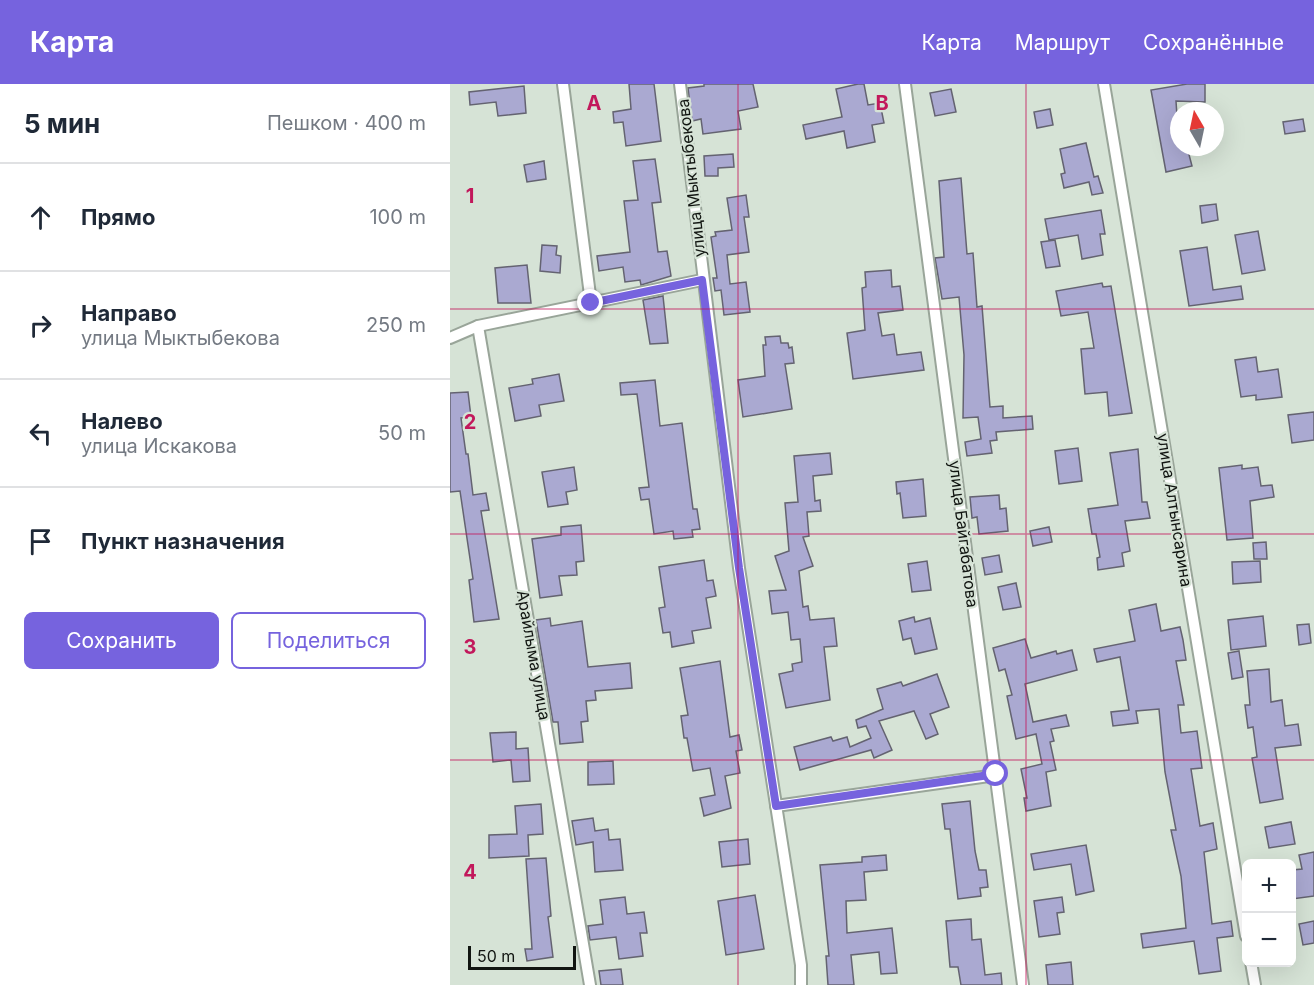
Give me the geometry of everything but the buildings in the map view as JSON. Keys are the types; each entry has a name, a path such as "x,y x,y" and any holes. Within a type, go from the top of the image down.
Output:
{"street":[{"path":"564,84 591,303"},
{"name":"улица Мыктыбекова","path":"680,84 702,280 739,568 801,965 801,985"},
{"name":"улица Байгабатова","path":"905,84 1023,985"},
{"name":"улица Алтынсарина","path":"1104,84 1242,913"},
{"path":"450,338 478,326 702,280"},
{"name":"Арайлыма улица","path":"478,326 590,985"},
{"path":"776,806 996,774"},
{"path":"1252,967 1255,985"}],"route":[{"path":"591,303 702,280 739,568 776,806 996,774"}]}
